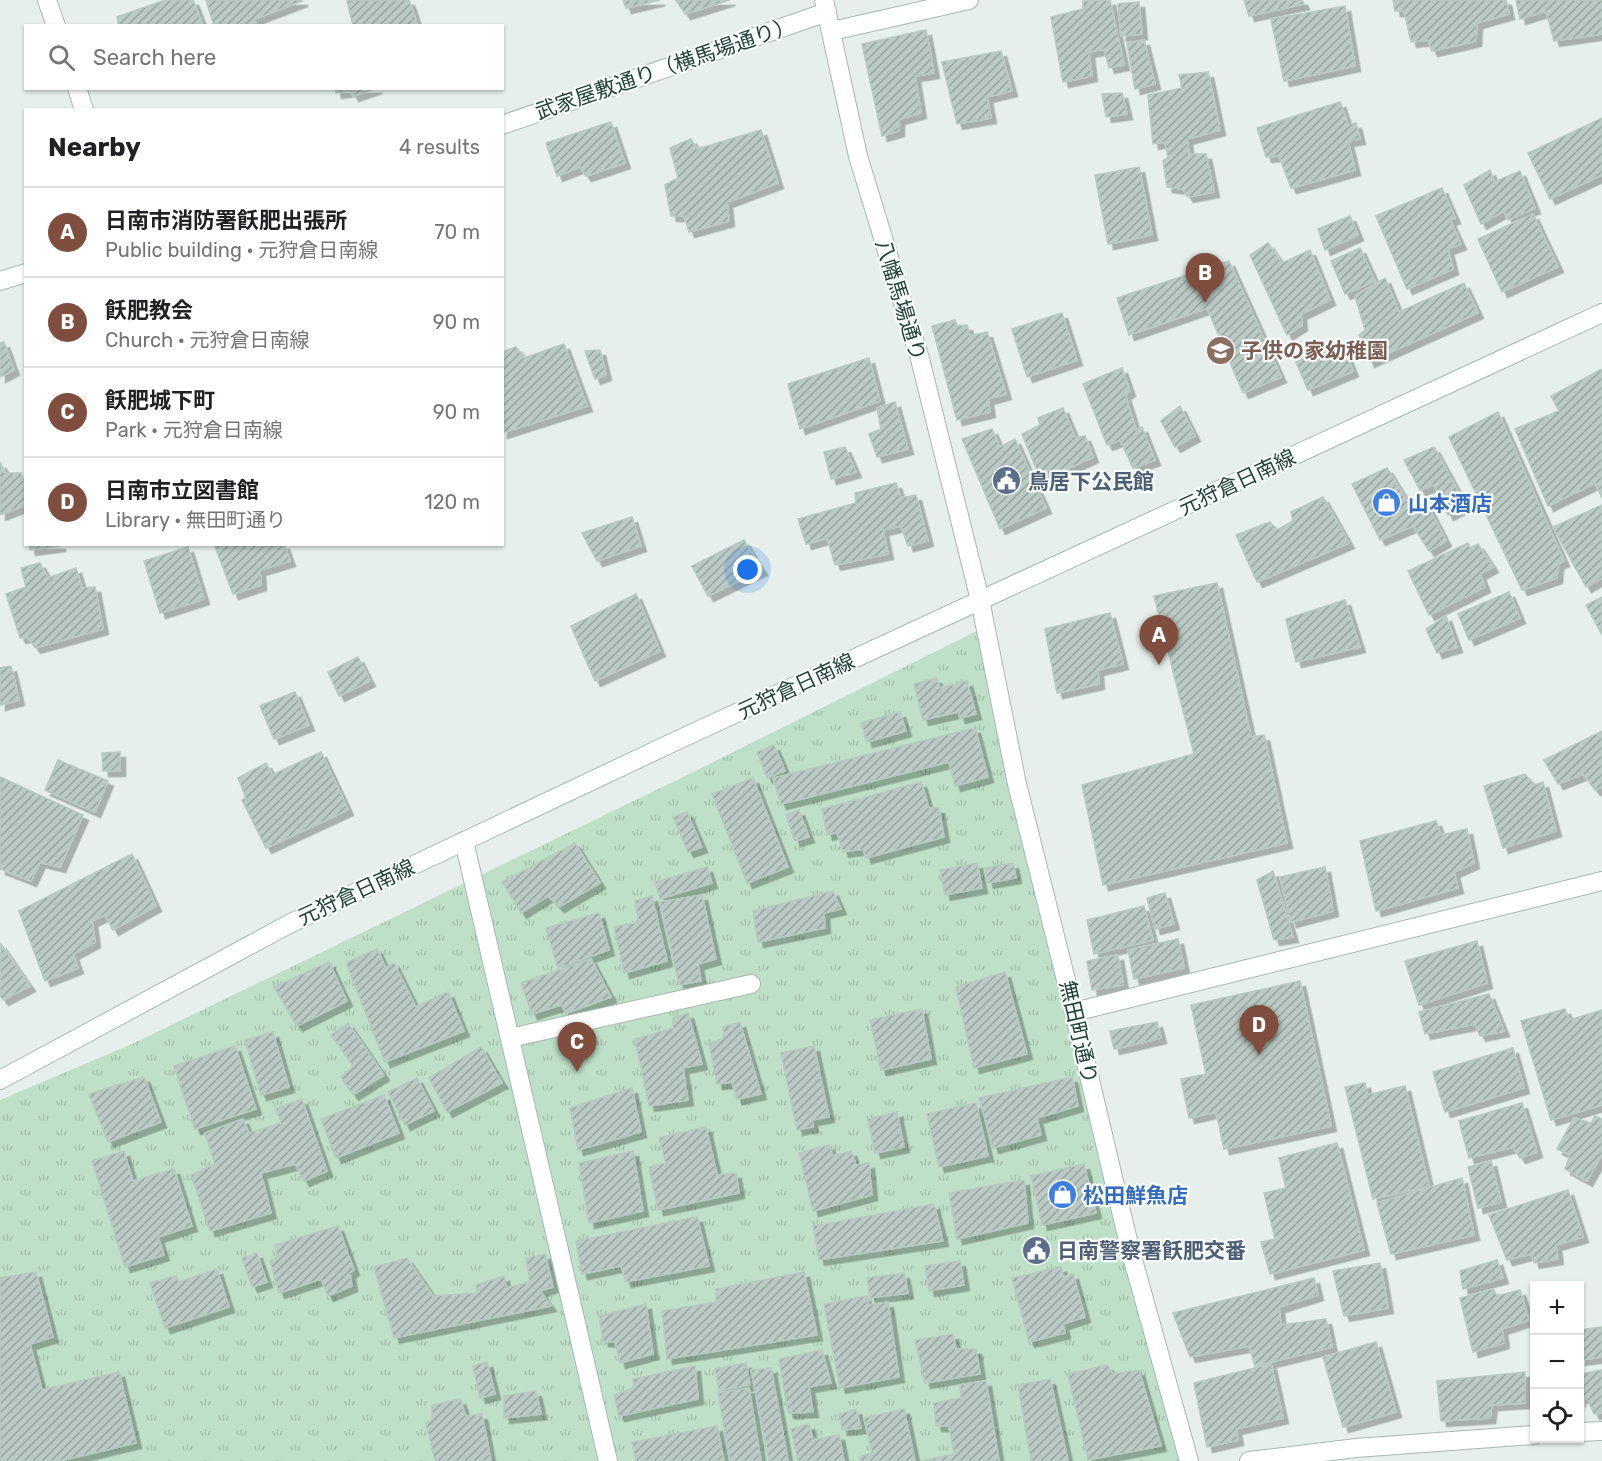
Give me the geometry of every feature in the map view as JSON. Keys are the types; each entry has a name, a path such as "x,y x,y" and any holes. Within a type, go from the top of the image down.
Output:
{"street":[{"path":"47,0 55,24"},
{"path":"832,31 969,0"},
{"name":"八幡馬場通り","path":"825,6 858,156 920,359 980,600"},
{"name":"武家屋敷通り（横馬場通り）","path":"504,123 825,6"},
{"path":"78,90 83,108"},
{"path":"0,281 24,274"},
{"name":"元狩倉日南線","path":"0,1080 291,923 980,600 1602,313"},
{"name":"無田町通り","path":"980,600 1017,784 1130,1249 1189,1461"},
{"path":"464,841 608,1461"},
{"path":"1074,1012 1602,881"},
{"path":"510,1038 751,984"},
{"path":"1584,1432 1602,1431"},
{"path":"1249,1461 1356,1448 1530,1436"}],"green space":[{"path":"985,627 1188,1461 0,1461 0,1100 132,1044 677,780"}],"building":[{"path":"165,0 193,0 202,23 119,24 117,17"},
{"path":"206,0 302,0 255,19 256,24 213,24"},
{"path":"347,0 409,0 417,24 353,24"},
{"path":"623,0 660,0 626,8"},
{"path":"676,0 730,0 685,14"},
{"path":"1110,0 1124,65 1109,68 1104,49 1089,52 1092,76 1063,82 1051,17 1083,9 1083,1"},
{"path":"1244,0 1302,0 1304,4 1249,16"},
{"path":"1393,0 1506,0 1509,14 1477,23 1476,41 1432,51 1428,40 1411,42 1404,11 1395,11"},
{"path":"1516,0 1602,0 1602,34 1554,41 1546,11 1520,19"},
{"path":"1139,2 1142,34 1121,36 1118,4"},
{"path":"1345,6 1355,66 1284,81 1271,19"},
{"path":"926,30 934,73 915,76 921,113 899,119 899,131 882,136 862,44"},
{"path":"1144,40 1155,84 1135,89 1127,43"},
{"path":"1001,51 1012,91 987,97 991,118 957,124 942,62"},
{"path":"1208,72 1220,130 1187,139 1189,154 1206,154 1214,192 1188,197 1183,189 1167,187 1163,161 1168,157 1165,142 1153,144 1148,95 1182,88 1179,75"},
{"path":"335,90 371,90 353,96 351,91 336,93"},
{"path":"1122,93 1127,114 1106,117 1102,94"},
{"path":"1340,102 1348,124 1356,123 1360,139 1348,141 1355,170 1291,188 1279,156 1266,157 1257,128"},
{"path":"1602,118 1602,175 1550,199 1528,153"},
{"path":"611,122 625,163 586,176 580,167 557,176 546,143"},
{"path":"761,130 778,183 727,202 729,221 689,232 684,216 671,216 665,185 678,178 670,148 691,139 697,149"},
{"path":"1139,167 1152,235 1108,244 1095,175"},
{"path":"1490,170 1494,182 1520,171 1535,208 1508,220 1504,211 1481,224 1464,185"},
{"path":"1442,188 1455,218 1450,220 1461,244 1448,249 1453,269 1407,289 1376,216"},
{"path":"1533,214 1558,267 1502,292 1478,239"},
{"path":"1350,216 1358,235 1325,250 1318,229"},
{"path":"1268,243 1282,263 1310,250 1330,300 1301,314 1302,325 1287,335 1250,255"},
{"path":"1360,248 1375,281 1345,294 1331,261"},
{"path":"1229,261 1281,377 1243,393 1207,308 1129,335 1117,298"},
{"path":"1385,278 1399,312 1464,283 1478,313 1369,362 1359,335 1365,330 1355,296"},
{"path":"1062,313 1077,360 1027,377 1012,329"},
{"path":"955,320 957,326 967,325 970,336 987,332 1006,394 988,399 990,412 957,420 932,326"},
{"path":"1341,341 1353,371 1308,390 1295,360"},
{"path":"4,342 14,370 0,377 0,343"},
{"path":"564,344 587,406 504,432 504,351 516,347 524,358"},
{"path":"600,350 606,375 595,379 585,351"},
{"path":"869,358 880,401 800,429 788,384"},
{"path":"1122,368 1130,391 1125,394 1136,430 1142,427 1155,460 1133,468 1120,440 1107,445 1083,384"},
{"path":"1602,369 1602,498 1595,483 1548,506 1515,429 1559,411 1551,396"},
{"path":"895,402 908,449 877,457 869,434 881,429 877,408"},
{"path":"1180,406 1195,436 1175,447 1161,421"},
{"path":"1063,408 1075,437 1085,436 1093,457 1041,481 1022,434 1040,425 1038,418"},
{"path":"1498,412 1564,561 1558,564 1557,578 1522,590 1449,437"},
{"path":"992,429 1000,447 1015,439 1046,508 1000,529 962,439"},
{"path":"845,447 856,472 831,479 824,452"},
{"path":"1434,447 1466,506 1448,515 1434,485 1420,490 1404,460"},
{"path":"0,462 5,473 21,473 24,481 24,506 0,515"},
{"path":"1387,468 1412,509 1427,504 1446,541 1429,551 1413,526 1380,540 1352,484"},
{"path":"896,483 901,498 916,495 928,541 908,546 901,526 883,530 888,554 835,565 827,538 806,544 798,519 856,503 855,493"},
{"path":"1323,497 1349,543 1257,582 1236,535 1270,522 1277,530 1293,521 1291,512"},
{"path":"1602,505 1602,578 1586,587 1553,527"},
{"path":"632,517 641,546 597,561 582,533"},
{"path":"744,540 762,570 708,596 692,566"},
{"path":"1468,543 1470,548 1478,544 1493,567 1480,574 1485,587 1429,615 1408,571"},
{"path":"29,546 60,546 30,550"},
{"path":"215,546 285,546 290,561 260,570 261,585 233,594"},
{"path":"188,547 204,599 160,613 144,561"},
{"path":"40,563 48,578 76,568 82,588 95,587 103,629 35,648 28,637 20,638 6,594 26,587 21,568"},
{"path":"1217,583 1251,737 1264,735 1287,843 1103,885 1082,785 1194,754 1154,596"},
{"path":"1509,592 1520,618 1469,640 1458,614"},
{"path":"636,594 660,651 595,681 571,626"},
{"path":"1602,597 1602,635 1586,605"},
{"path":"1345,600 1360,647 1296,662 1286,619"},
{"path":"1110,613 1123,664 1098,670 1099,684 1057,693 1045,629"},
{"path":"1446,616 1457,647 1437,653 1426,629"},
{"path":"358,657 370,681 339,696 328,672"},
{"path":"11,666 19,700 0,705 0,668"},
{"path":"936,678 940,688 967,681 976,714 960,718 958,712 923,720 914,684"},
{"path":"295,692 309,725 274,739 260,706"},
{"path":"900,712 906,731 867,742 861,723"},
{"path":"975,728 988,777 955,786 949,762 781,804 773,778"},
{"path":"1602,731 1602,787 1595,790 1583,774 1558,784 1544,760"},
{"path":"774,745 785,771 767,778 757,752"},
{"path":"120,752 120,771 103,771 102,753"},
{"path":"321,752 348,810 266,848 242,800 246,798 238,778 266,763 272,775"},
{"path":"58,760 108,781 95,812 45,790"},
{"path":"1525,774 1534,785 1543,782 1556,831 1503,848 1484,786"},
{"path":"0,777 83,815 60,867 40,862 31,881 0,869"},
{"path":"753,778 788,867 747,883 712,794"},
{"path":"921,782 929,808 939,808 944,837 866,858 863,849 843,852 837,832 827,835 822,809"},
{"path":"799,810 809,837 795,841 786,815"},
{"path":"687,812 702,847 688,852 673,817"},
{"path":"1436,821 1441,835 1467,829 1474,863 1454,872 1458,888 1376,911 1360,841"},
{"path":"575,843 600,883 559,907 548,896 521,913 502,882"},
{"path":"132,854 156,906 113,930 105,915 92,921 95,942 73,954 78,968 45,981 19,911"},
{"path":"977,863 982,888 945,895 940,870"},
{"path":"1013,863 1016,878 988,883 985,868"},
{"path":"707,867 712,883 660,899 655,882"},
{"path":"1325,867 1333,911 1291,922 1280,877"},
{"path":"1273,871 1293,937 1274,940 1257,880"},
{"path":"833,891 841,909 824,913 825,928 758,942 753,911"},
{"path":"1165,893 1174,924 1155,929 1147,898"},
{"path":"702,895 716,959 698,964 701,981 679,985 660,902"},
{"path":"652,896 667,961 624,973 614,927 639,922 635,901"},
{"path":"1144,906 1153,940 1094,954 1087,920"},
{"path":"599,913 609,950 558,968 546,928"},
{"path":"1178,939 1184,968 1134,979 1128,950"},
{"path":"1477,941 1487,983 1419,1005 1405,961"},
{"path":"1,944 30,986 3,1000 0,996"},
{"path":"377,949 386,968 394,963 416,1007 448,992 464,1031 385,1062 346,963"},
{"path":"1118,955 1123,985 1092,990 1087,961"},
{"path":"591,959 611,997 567,1013 561,1005 532,1014 521,983"},
{"path":"329,962 347,1001 297,1026 274,987"},
{"path":"1005,972 1027,1054 974,1068 956,987"},
{"path":"1300,981 1331,1126 1224,1149 1216,1112 1189,1118 1181,1079 1206,1074 1191,1005"},
{"path":"1489,994 1504,1031 1480,1036 1475,1024 1425,1034 1419,1012"},
{"path":"922,1009 931,1059 881,1070 870,1020"},
{"path":"1565,1009 1569,1020 1602,1010 1602,1105 1551,1120 1521,1021"},
{"path":"688,1013 702,1064 683,1068 688,1100 649,1106 635,1039 673,1028 673,1018"},
{"path":"740,1022 761,1094 737,1099 732,1082 717,1084 709,1044 724,1038 723,1027"},
{"path":"1157,1022 1161,1038 1114,1049 1110,1031"},
{"path":"348,1023 384,1075 353,1095 341,1077 353,1066 331,1035"},
{"path":"273,1032 289,1087 261,1095 245,1040"},
{"path":"235,1046 256,1109 195,1129 174,1066"},
{"path":"814,1046 829,1117 812,1120 813,1127 797,1130 781,1053"},
{"path":"481,1047 502,1083 447,1112 429,1078"},
{"path":"1513,1048 1524,1088 1445,1112 1433,1072"},
{"path":"144,1077 161,1122 108,1142 89,1094"},
{"path":"1072,1077 1078,1106 1037,1118 1041,1135 993,1148 979,1098"},
{"path":"417,1078 434,1111 405,1125 388,1092"},
{"path":"1365,1083 1367,1095 1405,1086 1429,1186 1373,1199 1345,1087"},
{"path":"632,1088 641,1132 578,1150 570,1108"},
{"path":"384,1095 399,1133 336,1158 321,1119"},
{"path":"302,1099 327,1171 304,1181 295,1164 261,1173 271,1213 210,1231 191,1175 215,1164 205,1133 243,1119 249,1133 281,1123 276,1109"},
{"path":"976,1103 988,1156 939,1167 927,1114"},
{"path":"1522,1103 1537,1152 1520,1158 1513,1147 1469,1158 1459,1121"},
{"path":"897,1112 904,1147 875,1153 868,1119"},
{"path":"1595,1116 1602,1119 1602,1154 1587,1181 1565,1169 1570,1155 1557,1149 1574,1118 1591,1123"},
{"path":"706,1127 717,1175 736,1173 739,1193 658,1210 649,1167 666,1163 659,1138"},
{"path":"1337,1143 1364,1250 1270,1274 1261,1242 1275,1239 1264,1193 1286,1188 1279,1158"},
{"path":"829,1145 833,1156 851,1151 856,1165 869,1163 872,1195 813,1211 799,1153"},
{"path":"124,1151 133,1181 174,1169 192,1226 158,1237 164,1255 125,1267 92,1161"},
{"path":"633,1151 643,1211 589,1223 579,1163"},
{"path":"1491,1161 1501,1202 1478,1208 1468,1167"},
{"path":"1084,1164 1096,1213 1042,1225 1031,1176"},
{"path":"1462,1178 1474,1235 1391,1254 1377,1203"},
{"path":"1024,1180 1028,1223 957,1239 949,1193"},
{"path":"1568,1190 1583,1237 1556,1245 1558,1259 1534,1263 1531,1254 1507,1260 1489,1215"},
{"path":"934,1204 943,1241 819,1260 813,1226"},
{"path":"697,1217 709,1266 626,1282 621,1266 582,1274 576,1241"},
{"path":"338,1226 354,1270 350,1273 352,1286 328,1296 321,1279 279,1293 270,1261 277,1257 275,1245"},
{"path":"257,1253 267,1282 252,1287 242,1258"},
{"path":"545,1254 553,1287 540,1291 551,1306 394,1338 374,1267 407,1258 433,1296 477,1293 476,1285 504,1276 506,1288 530,1282 526,1258"},
{"path":"1497,1260 1503,1278 1463,1289 1460,1271"},
{"path":"960,1261 964,1285 929,1291 925,1266"},
{"path":"1380,1263 1388,1308 1344,1316 1333,1271"},
{"path":"1061,1267 1063,1277 1073,1274 1085,1317 1063,1324 1065,1333 1029,1342 1012,1278"},
{"path":"217,1269 229,1307 165,1328 150,1283 176,1276 179,1282"},
{"path":"36,1272 53,1337 30,1344 42,1390 119,1372 136,1443 60,1461 0,1461 0,1278"},
{"path":"804,1272 817,1335 667,1359 662,1311 716,1302 716,1289"},
{"path":"904,1273 908,1293 870,1298 867,1278"},
{"path":"1314,1278 1318,1295 1279,1307 1281,1325 1326,1319 1332,1347 1255,1366 1249,1346 1190,1357 1173,1313"},
{"path":"1493,1289 1497,1296 1520,1290 1529,1320 1502,1329 1504,1343 1473,1352 1460,1298"},
{"path":"865,1296 869,1305 888,1302 899,1377 840,1388 824,1304"},
{"path":"646,1304 653,1354 620,1363 615,1342 603,1341 599,1316"},
{"path":"1602,1327 1602,1357 1584,1359 1584,1329"},
{"path":"953,1334 956,1349 976,1349 980,1374 925,1383 915,1340"},
{"path":"1376,1342 1396,1412 1343,1427 1323,1357"},
{"path":"822,1350 831,1383 809,1387 813,1412 788,1413 779,1359"},
{"path":"487,1362 495,1394 480,1398 473,1366"},
{"path":"746,1363 750,1385 719,1391 715,1369"},
{"path":"1271,1364 1283,1418 1236,1429 1238,1440 1207,1447 1194,1383"},
{"path":"1107,1365 1113,1374 1139,1370 1161,1446 1088,1460 1068,1374"},
{"path":"695,1366 698,1399 619,1416 614,1395 634,1388 633,1379"},
{"path":"771,1368 788,1461 769,1461 751,1370"},
{"path":"1602,1370 1602,1413 1594,1414 1587,1398 1584,1398 1584,1373"},
{"path":"1525,1372 1525,1403 1492,1405 1490,1418 1441,1421 1437,1381"},
{"path":"1050,1379 1068,1461 1031,1461 1018,1385"},
{"path":"986,1381 999,1461 922,1461 954,1454 949,1426 936,1426 934,1403 961,1398 960,1385"},
{"path":"749,1388 761,1461 730,1461 718,1393"},
{"path":"536,1391 541,1414 504,1418 504,1396"},
{"path":"460,1399 466,1416 482,1414 491,1461 435,1461 426,1423 432,1420 432,1405"},
{"path":"856,1409 861,1428 842,1430 840,1414"},
{"path":"904,1409 915,1461 860,1461 860,1457 872,1453 864,1418"},
{"path":"809,1424 813,1440 839,1435 844,1461 798,1461 791,1429"},
{"path":"717,1426 724,1461 636,1461 632,1442"}],"place":[{"name":"飫肥教会","path":"1205,303"},
{"name":"子供の家幼稚園","path":"1220,350"},
{"name":"鳥居下公民館","path":"1007,481"},
{"name":"山本酒店","path":"1387,503"},
{"name":"日南市消防署飫肥出張所","path":"1159,665"},
{"name":"日南市立図書館","path":"1259,1055"},
{"name":"飫肥城下町","path":"577,1072"},
{"name":"松田鮮魚店","path":"1062,1195"},
{"name":"日南警察署飫肥交番","path":"1036,1250"}]}
